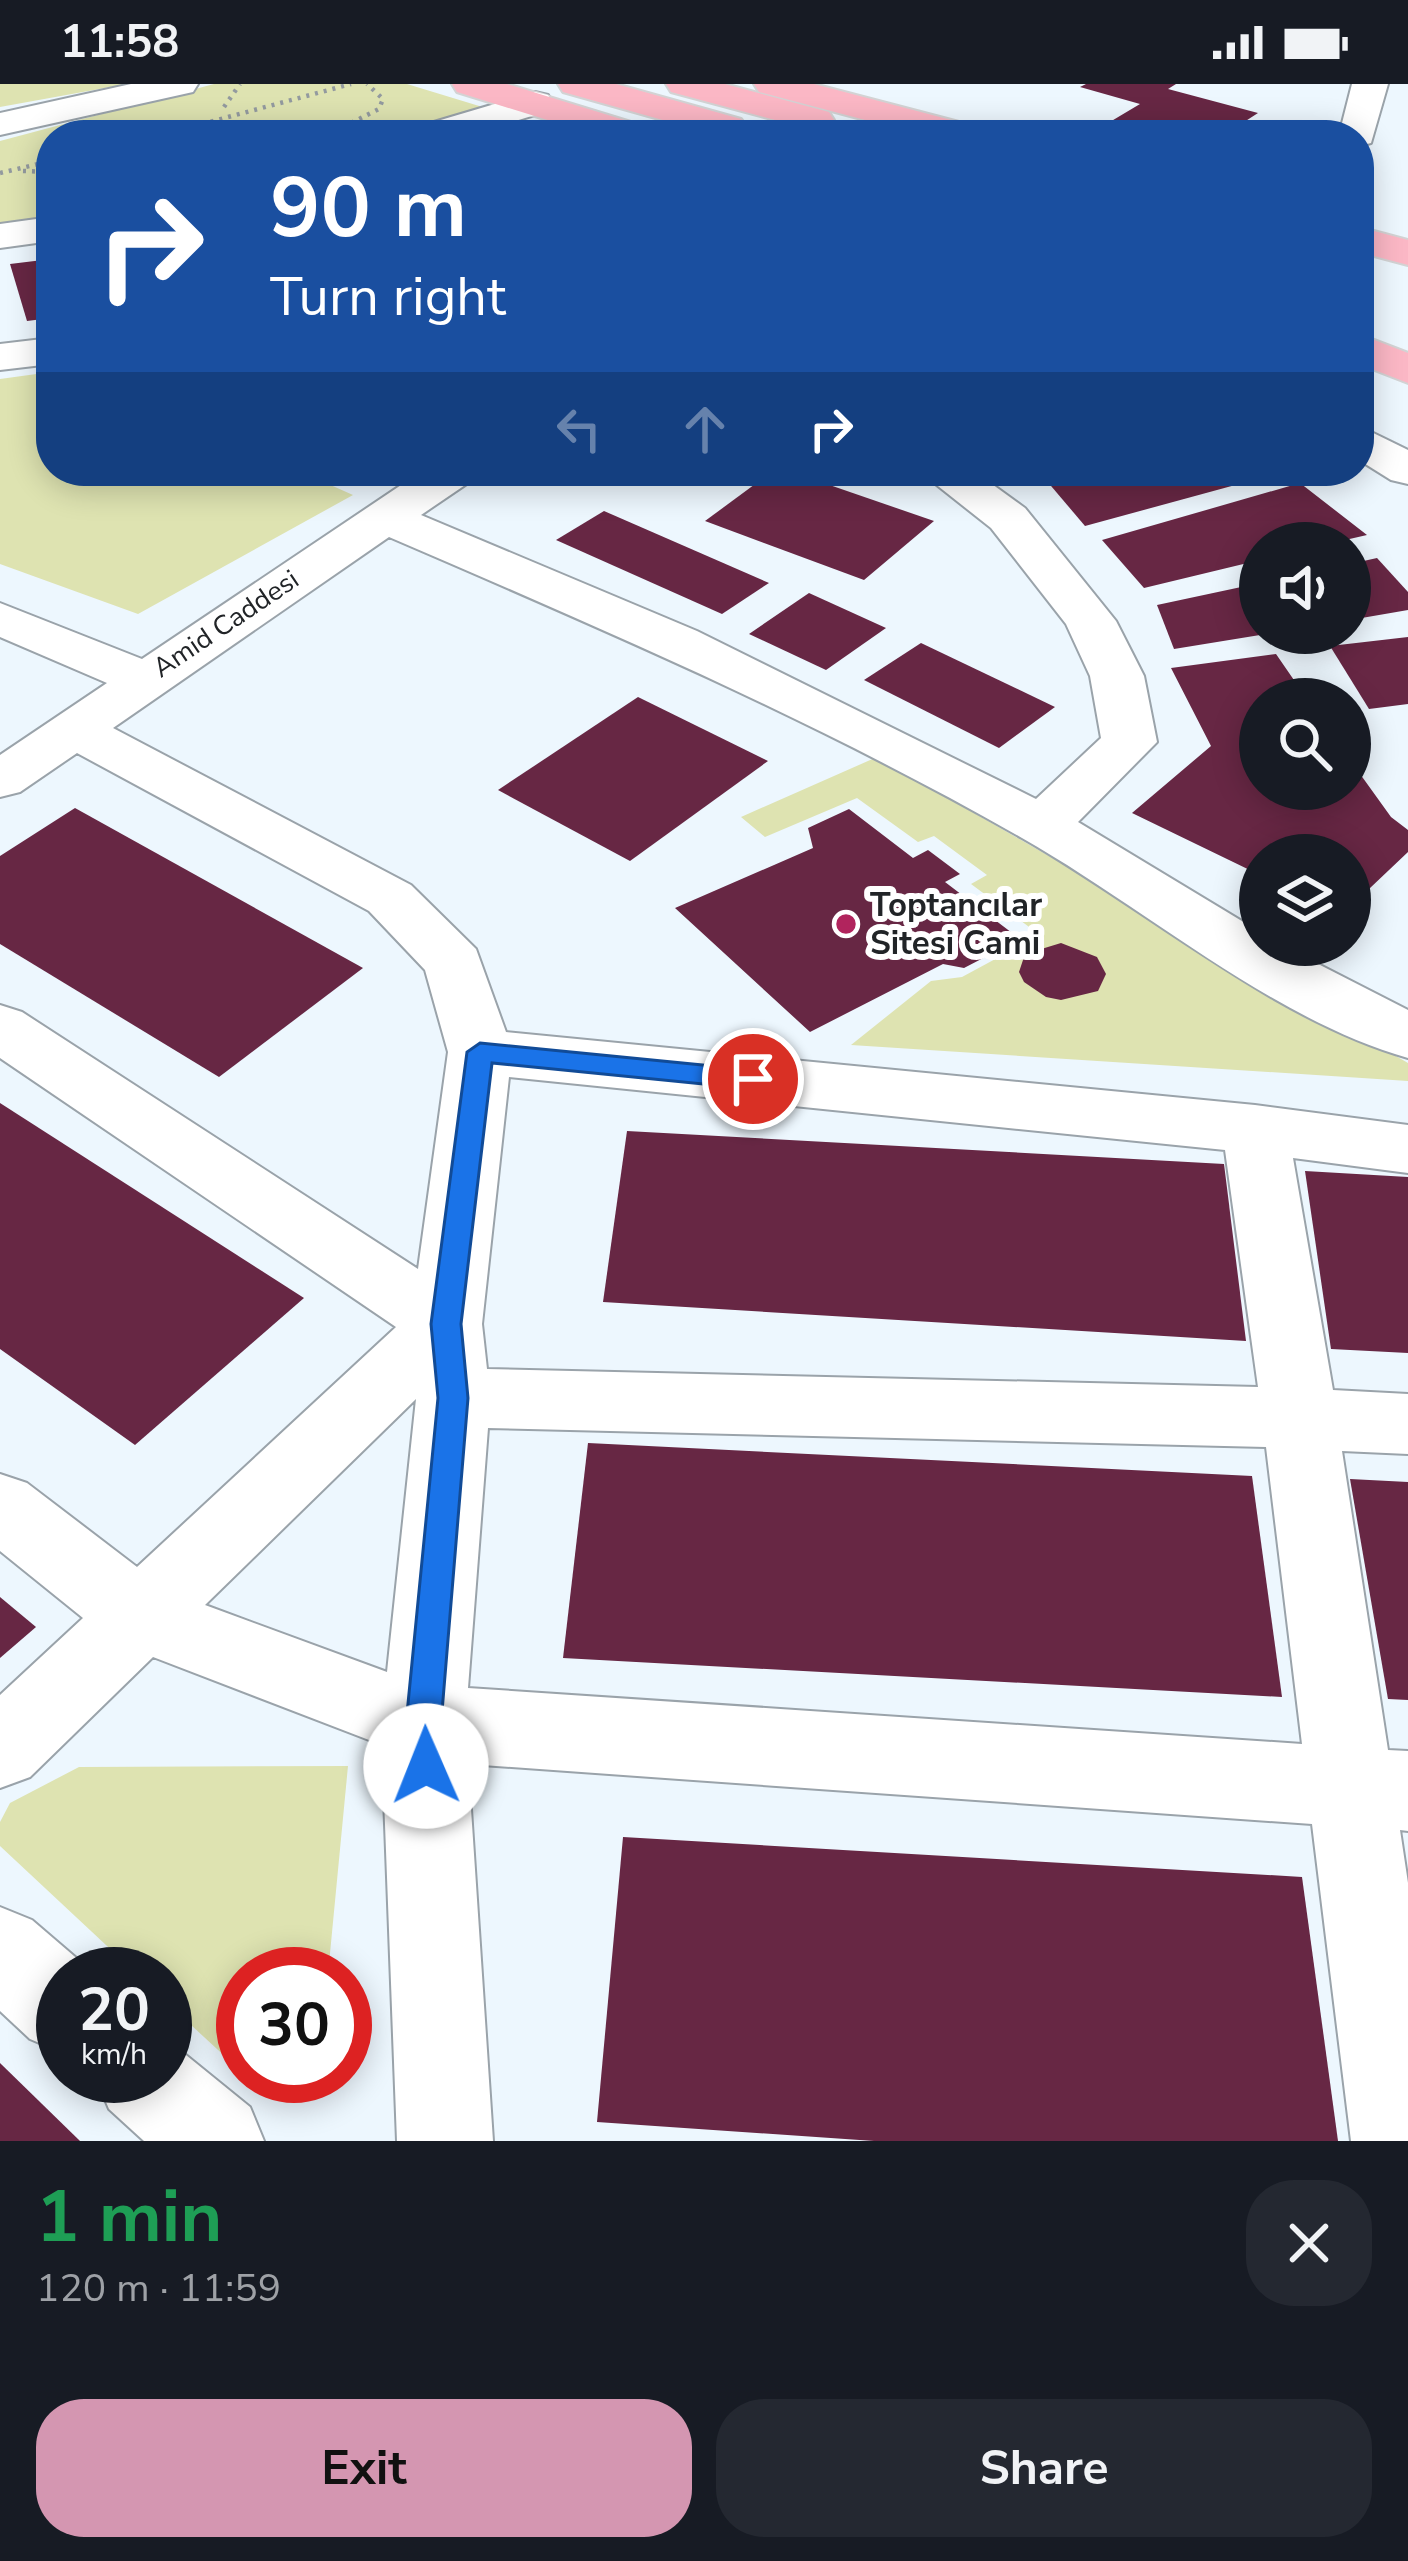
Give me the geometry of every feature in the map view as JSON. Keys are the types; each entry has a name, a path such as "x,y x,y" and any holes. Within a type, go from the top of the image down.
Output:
{"highway":[{"path":"470,84 588,120"},
{"path":"576,84 704,120"},
{"path":"684,84 817,120"},
{"path":"772,84 908,120"},
{"path":"1374,243 1408,253"},
{"path":"1374,272 1408,281"},
{"path":"1374,337 1408,366"}],"street":[{"path":"0,124 180,84"},
{"path":"1362,120 1370,84"},
{"path":"479,120 535,103"},
{"path":"0,236 36,231"},
{"path":"0,357 36,353"},
{"path":"1374,449 1408,470"},
{"name":"Amid Caddesi","path":"0,780 432,486"},
{"path":"964,486 1008,518 1090,621 1117,676 1129,742 1042,825"},
{"path":"385,518 679,641 1042,825 1301,985 1408,1036"},
{"path":"0,618 144,679"},
{"path":"78,730 390,898 454,963 480,1052 446,1324 453,1398 423,1724 445,2141"},
{"path":"0,1028 446,1324"},
{"path":"480,1052 1255,1129 1408,1149"},
{"path":"1255,1129 1300,1418 1377,1789 1399,2141"},
{"path":"0,1750 446,1324"},
{"path":"453,1398 1408,1424"},
{"path":"0,1505 140,1616 423,1724 1377,1789"},
{"path":"0,1952 36,1983"},
{"path":"173,2103 216,2141"}],"path":[{"path":"212,120 351,84"},
{"path":"358,120 380,109 383,99 367,84"},
{"path":"14,170 36,165"},
{"path":"0,170 36,171"}],"green space":[{"path":"0,84 127,84 0,107"},
{"path":"214,84 407,84 489,109 453,120 79,120"},
{"path":"36,131 36,224 0,228 0,141"},
{"path":"36,374 36,486 333,486 353,495 138,614 0,564 0,379"},
{"path":"877,757 1408,1063 1408,1081 851,1045 931,981 962,977 1040,935 971,884 987,875 934,836 918,842 857,798 765,837 741,817"},
{"path":"348,1766 331,1947 216,1947 216,2048 192,2026 192,1947 108,1947 0,1846 0,1822 10,1803 79,1767"}],"building":[{"path":"1176,84 1168,89 1258,113 1247,120 1113,120 1140,104 1080,87"},
{"path":"36,261 36,320 27,321 10,264"},
{"path":"753,486 832,486 934,521 864,580 705,521"},
{"path":"1051,486 1232,486 1085,526"},
{"path":"1290,486 1304,486 1350,522 1239,522 1239,565 1144,588 1102,540"},
{"path":"604,511 769,583 722,614 556,540"},
{"path":"1377,558 1408,592 1408,610 1371,616 1371,559"},
{"path":"1239,587 1239,638 1174,649 1157,605"},
{"path":"809,593 886,628 826,670 749,634"},
{"path":"1408,637 1408,704 1371,709 1371,678 1350,678 1335,654 1371,654 1371,641"},
{"path":"921,643 1055,707 999,748 864,680"},
{"path":"1276,654 1293,678 1239,678 1239,810 1371,810 1371,789 1391,817 1408,830 1408,852 1371,887 1371,834 1239,834 1239,865 1132,813 1211,746 1171,668"},
{"path":"638,697 768,761 630,861 498,790"},
{"path":"75,808 363,968 219,1077 0,944 0,856"},
{"name":"Toptancılar Sitesi Cami","path":"849,809 913,858 928,850 960,874 945,882 1020,939 964,968 943,964 810,1032 675,908 813,848 808,828"},
{"path":"1061,943 1097,957 1106,974 1098,991 1061,1000 1046,997 1024,982 1019,972 1025,954"},
{"path":"0,1103 304,1298 135,1445 0,1349"},
{"path":"627,1131 1224,1164 1246,1341 603,1302"},
{"path":"1305,1171 1408,1177 1408,1353 1331,1349"},
{"path":"588,1443 1252,1476 1282,1697 563,1658"},
{"path":"1350,1479 1408,1482 1408,1700 1388,1699"},
{"path":"0,1597 36,1627 0,1658"},
{"path":"623,1837 1302,1877 1338,2141 874,2141 597,2122"},
{"path":"0,2063 80,2141 0,2141"}],"place":[{"name":"Toptancılar Sitesi Cami","path":"846,924"}],"route":[{"path":"426,1766 423,1724 453,1398 446,1324 480,1052 753,1079"}]}
